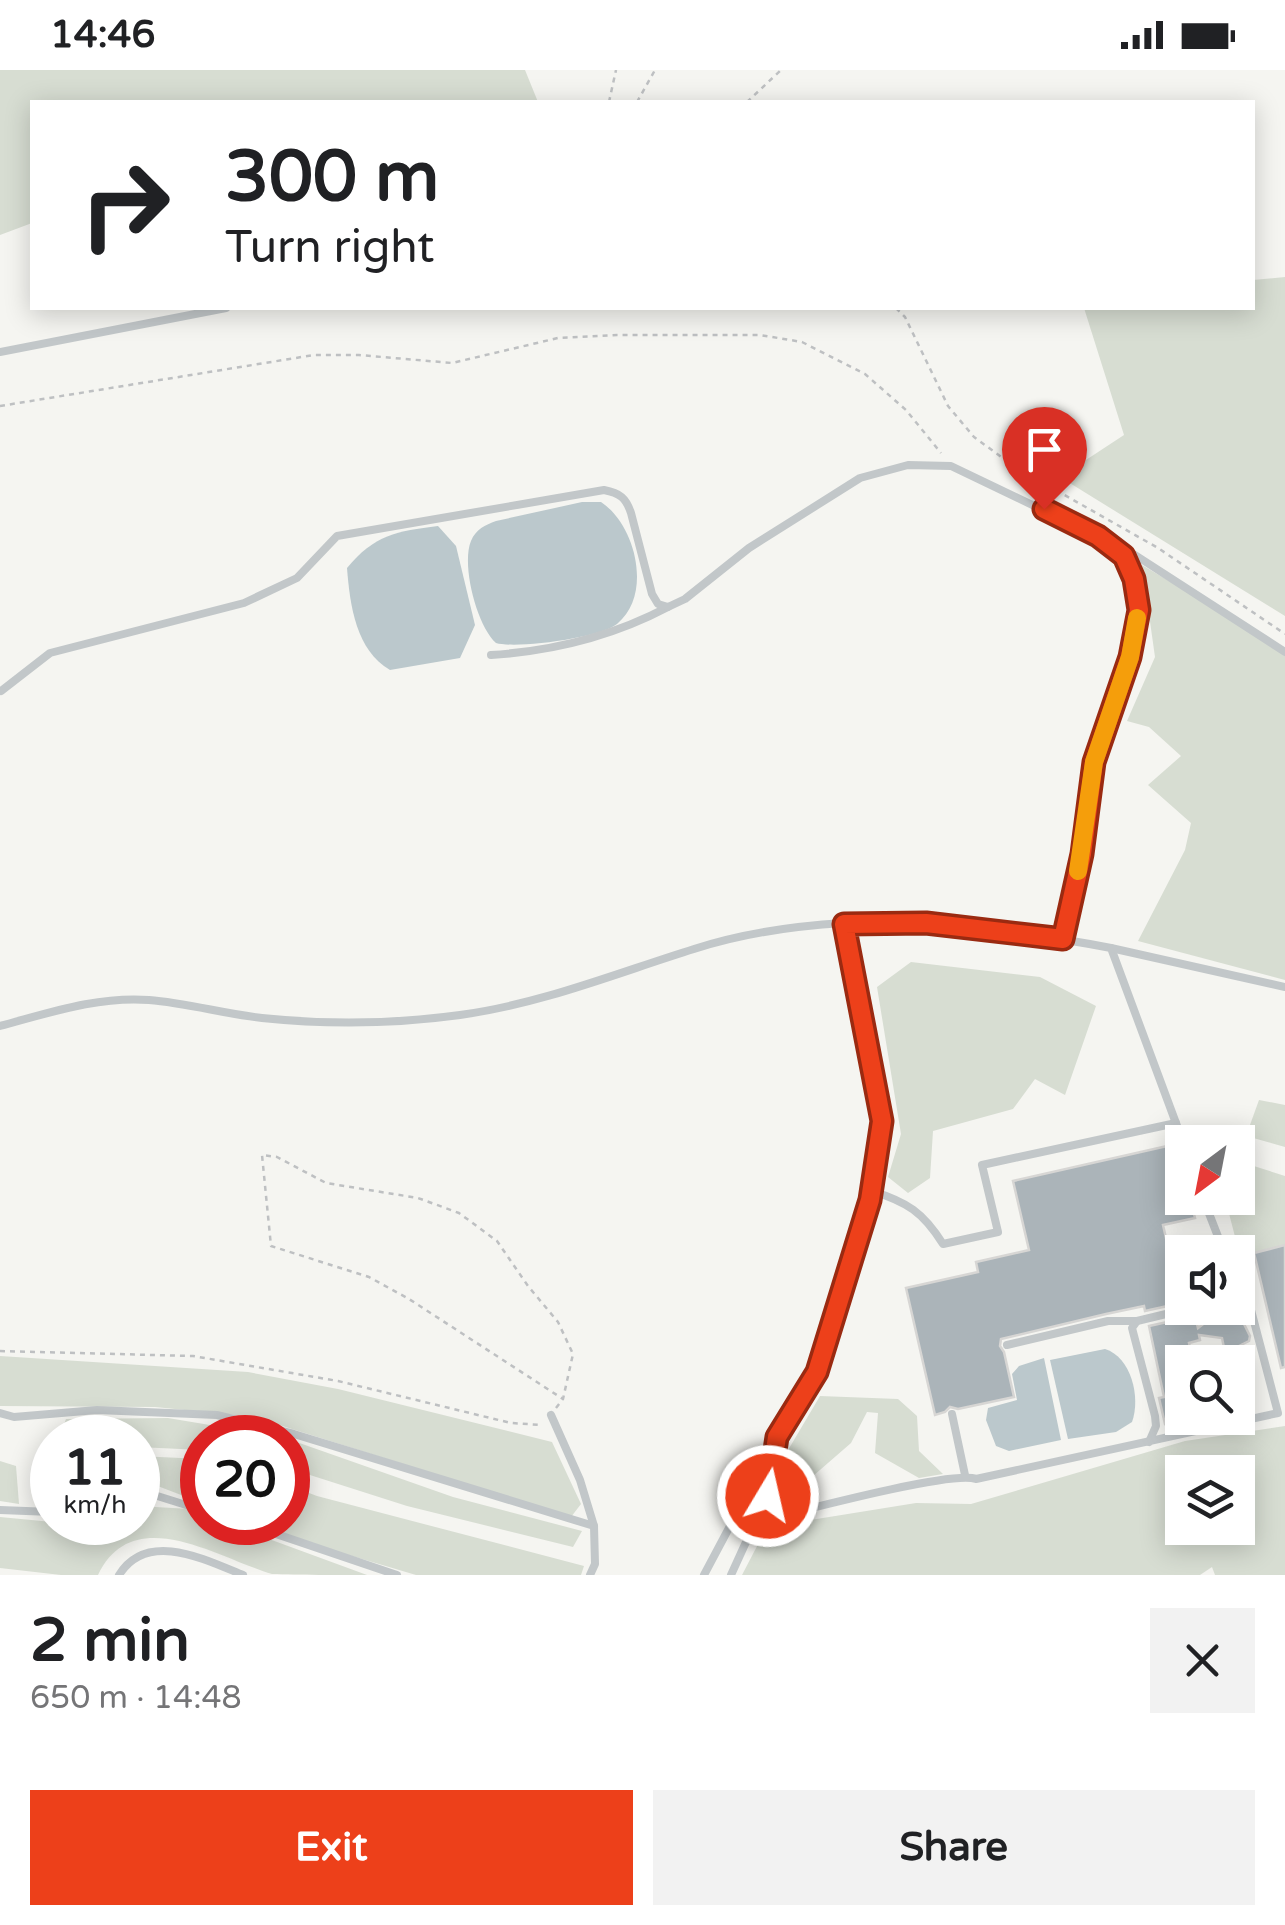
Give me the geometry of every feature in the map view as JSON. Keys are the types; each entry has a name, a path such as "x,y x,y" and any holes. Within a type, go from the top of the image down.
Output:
{"lane":[{"path":"0,352 216,310"},
{"path":"491,655 602,637 668,607 685,599 749,548 860,478 908,465 951,466 1098,536 1124,556 1134,579 1139,610 1130,657 1094,762 1082,854 1063,939"},
{"path":"1,691 50,653 244,603 297,578 337,536 604,490 618,492 627,502 652,594 658,604 668,607"},
{"path":"1124,556 1136,555 1285,652"},
{"path":"0,1026 87,1003 148,1000 260,1018 326,1023 393,1022 464,1014 535,1000 696,948 795,926 844,924 926,923 1063,939 1285,987"},
{"path":"704,1575 777,1437 817,1372 872,1191 882,1121 844,924"},
{"path":"872,1191 902,1201 930,1222 943,1244 998,1232 982,1165 1176,1123 1111,948"},
{"path":"1007,1345 1108,1322 1165,1314"},
{"path":"1137,1321 1132,1328 1156,1426 1149,1442"},
{"path":"756,1522 965,1475 976,1479 1278,1413 1255,1325"},
{"path":"0,1413 14,1417 97,1410 217,1415 294,1434 594,1526"},
{"path":"952,1414 965,1475"},
{"path":"551,1415 580,1480 594,1526 595,1564 590,1575"},
{"path":"732,1575 768,1496 777,1437"},
{"path":"0,1510 30,1511"},
{"path":"309,1545 397,1575"},
{"path":"119,1575 128,1560 143,1552 168,1550 243,1575"}],"path":[{"path":"609,100 616,70"},
{"path":"637,100 655,70"},
{"path":"749,100 781,70"},
{"path":"898,310 948,406 974,437 1015,467 1158,548 1285,634"},
{"path":"0,406 314,355 359,354 452,364 558,338 617,334 760,335 802,342 865,374 906,410 951,466"},
{"path":"0,1351 193,1356 338,1382 512,1423 540,1425 551,1415 562,1398 573,1354 558,1322 498,1241 460,1212 418,1198 341,1188 277,1157 262,1154 271,1246 368,1277 409,1299 562,1398"}],"shaded area":[{"path":"0,70 525,70 537,100 30,100 30,224 0,235"},
{"path":"1285,277 1285,616 1060,477 1124,435 1085,310 1255,310 1255,280"},
{"path":"582,502 601,502 613,513 631,543 637,579 628,611 617,624 594,634 539,643 496,643 483,623 473,595 468,552 473,537 496,521"},
{"path":"438,526 456,546 475,625 460,658 390,670 362,639 353,612 347,568 367,548 387,537"},
{"path":"1142,565 1285,650 1285,980 1138,941 1185,850 1191,823 1148,785 1181,756 1149,727 1127,721 1155,657"},
{"path":"911,962 1040,977 1096,1006 1065,1095 1035,1079 1013,1109 933,1131 930,1178 908,1193 888,1177 901,1134 877,987"},
{"path":"1259,1100 1285,1105 1285,1147 1255,1139 1255,1125 1250,1125"},
{"path":"1255,1166 1285,1176 1285,1245 1255,1252 1255,1235 1235,1235 1229,1215 1255,1215"},
{"path":"1105,1349 1121,1360 1132,1379 1132,1422 1116,1432 1068,1439 1050,1360"},
{"path":"0,1356 248,1372 338,1389 552,1442 581,1504 571,1517 310,1435 310,1415 234,1415 155,1407 0,1406"},
{"path":"1044,1358 1061,1440 1009,1451 996,1446 986,1420 988,1408 1017,1400 1012,1374 1019,1366"},
{"path":"820,1396 898,1399 917,1416 919,1451 943,1474 919,1478 875,1453 878,1413 867,1412 851,1443 813,1476 786,1477 781,1462"},
{"path":"160,1418 180,1420 180,1449 160,1448"},
{"path":"1285,1426 1285,1575 1215,1575 1212,1567 1200,1575 742,1575 767,1527 916,1503 971,1504 1185,1441 1255,1435 1255,1430"},
{"path":"310,1447 453,1497 582,1531 573,1547 407,1506 310,1475"},
{"path":"160,1457 180,1458 180,1495 160,1487"},
{"path":"0,1461 16,1466 19,1504 0,1501"},
{"path":"310,1493 584,1566 581,1575 416,1575 310,1544"},
{"path":"160,1507 180,1508 178,1541 160,1539"},
{"path":"0,1517 30,1520 30,1545 126,1545 113,1553 98,1575 0,1568"},
{"path":"192,1545 285,1545 367,1575 272,1574"}],"building":[{"path":"1165,1146 1165,1215 1195,1218 1163,1225 1165,1307 1145,1311 1144,1306 1001,1339 1014,1397 958,1409 950,1407 935,1415 906,1288 978,1272 976,1262 1029,1250 1013,1181"},
{"path":"1285,1245 1285,1367 1281,1368 1255,1257 1255,1253"},
{"path":"1165,1323 1198,1328 1244,1325 1249,1341 1223,1345 1222,1338 1199,1335 1200,1340 1189,1345 1165,1345 1165,1424 1159,1398 1164,1397 1149,1326"}],"slow traffic":[{"path":"1078,871 1094,762 1130,657 1137,618"}],"route":[{"path":"768,1496 777,1437 817,1372 870,1200 882,1121 844,924 926,923 1063,939 1082,854 1094,762 1130,657 1139,610 1134,579 1124,556 1098,536 1044,509"}]}
